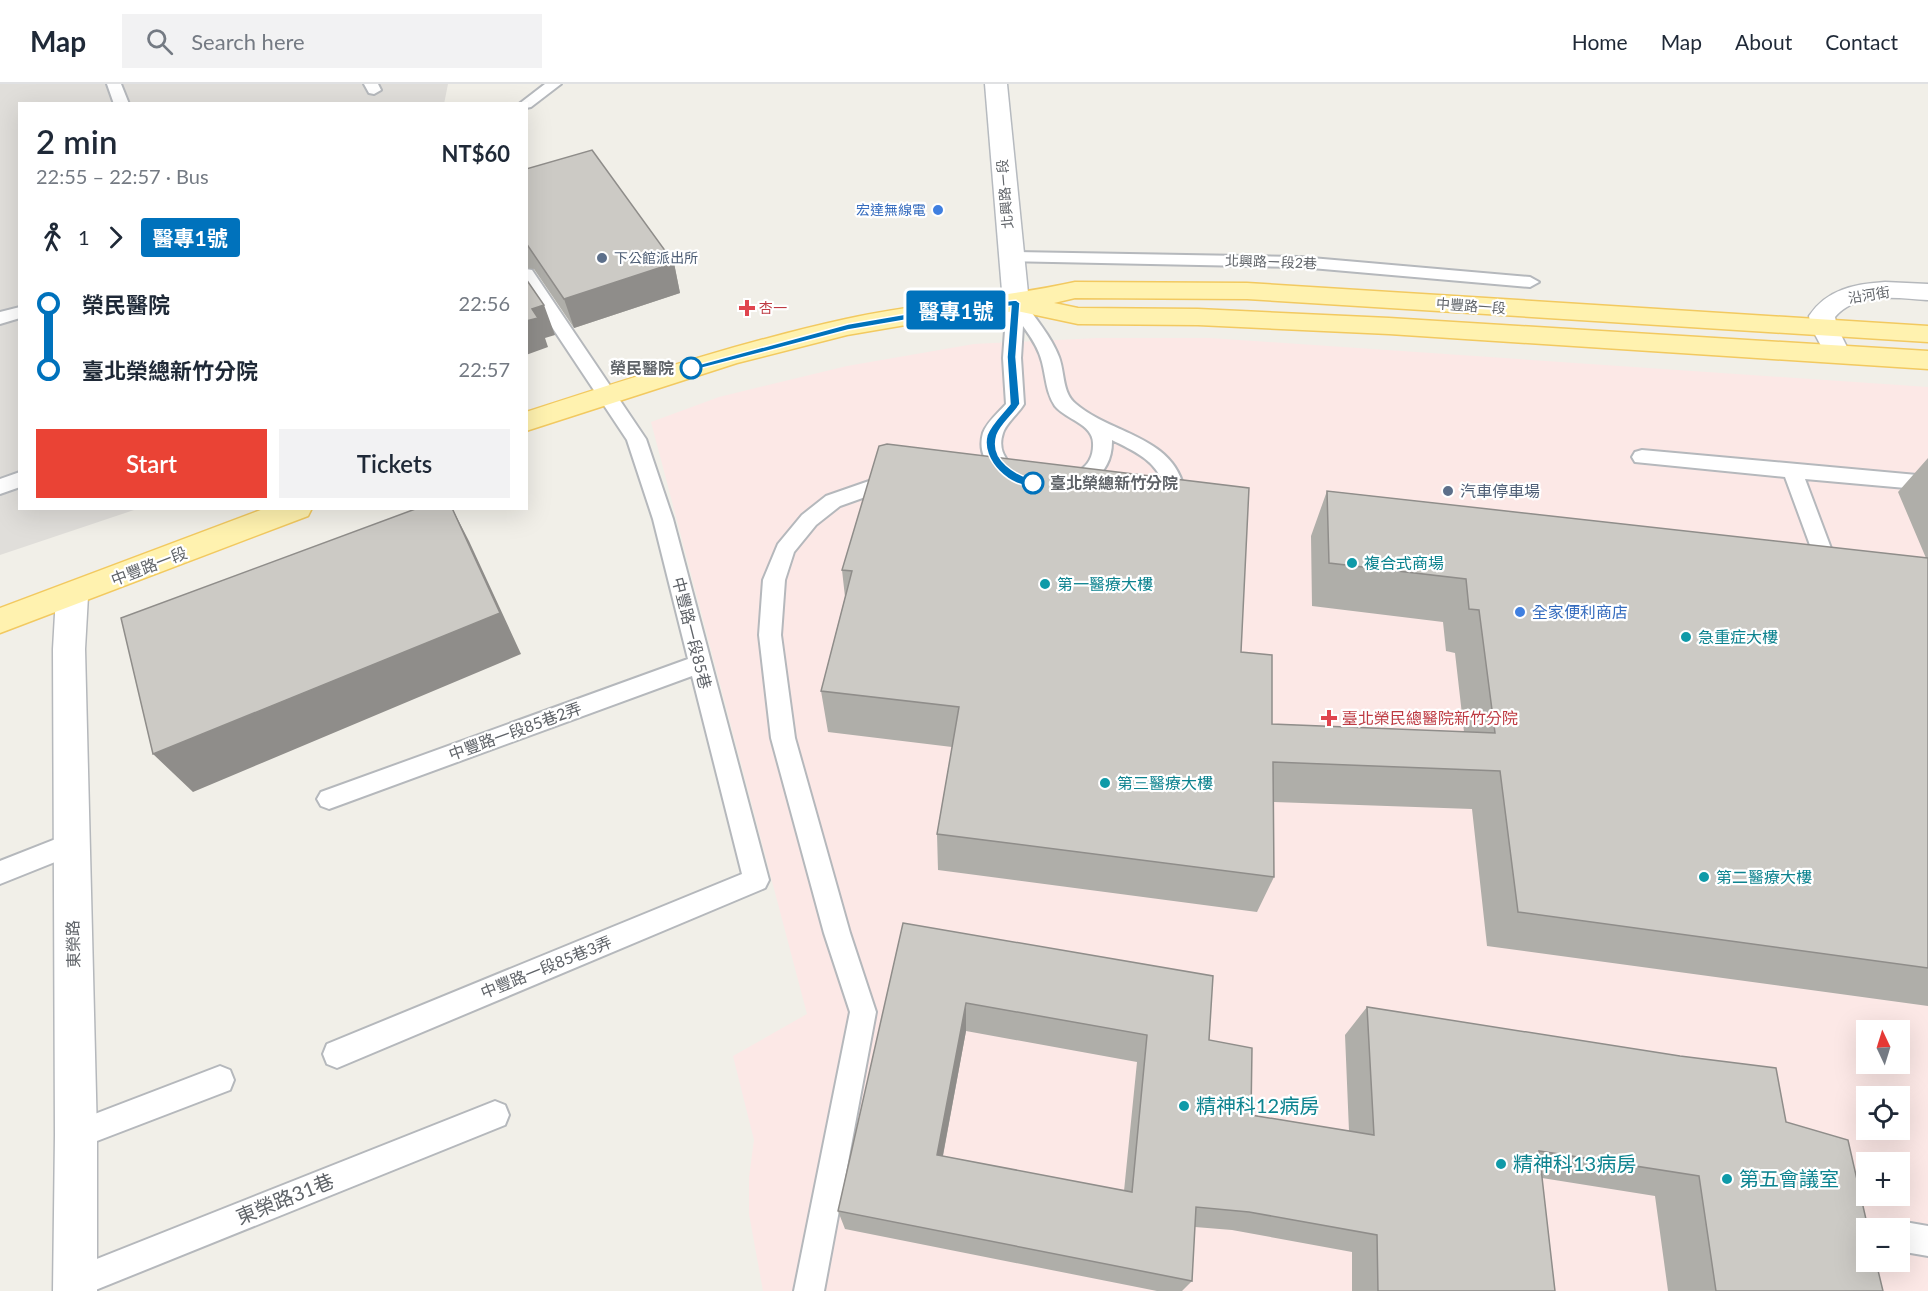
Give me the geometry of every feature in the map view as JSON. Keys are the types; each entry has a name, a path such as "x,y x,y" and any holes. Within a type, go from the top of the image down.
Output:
{"main road":[{"name":"中豐路一段","path":"528,421 730,356 848,327 929,313 1016,303 1076,290 1247,291 1928,334"},
{"name":"中豐路一段","path":"1016,303 1078,316 1198,317 1377,325 1928,360"},
{"name":"中豐路一段","path":"0,621 72,596 293,510"}],"street":[{"name":"北興路ㄧ段","path":"996,84 1016,303"},
{"name":"沿河街","path":"1824,327 1822,316 1827,307 1843,298 1897,290 1928,292"},
{"path":"1824,327 1837,354"},
{"name":"東榮路","path":"72,596 69,649 76,1135 75,1287"}],"lane":[{"path":"114,84 121,102"},
{"path":"528,103 554,84"},
{"name":"北興路ㄧ段2巷","path":"1011,257 1300,262 1530,282"},
{"name":"中豐路一段85巷","path":"528,277 636,439 663,519 756,880"},
{"path":"1016,303 1050,355 1063,402 1095,425 1159,459 1168,468 1174,479 1174,488 1155,499 1136,498"},
{"path":"1016,303 1012,357 1015,404 993,433 990,445 994,458 1003,470 1018,479"},
{"path":"0,318 18,313"},
{"path":"984,476 1018,479 1036,484 1055,485 1074,482 1089,474 1099,464 1104,451 1103,438 1095,425"},
{"path":"1642,457 1928,483"},
{"path":"1793,472 1832,580"},
{"path":"809,1291 863,1012 837,933 783,738 770,636 774,580 785,549 809,520 833,501 876,484 918,473"},
{"path":"0,487 18,480"},
{"path":"1074,482 1096,489"},
{"name":"中豐路一段85巷2弄","path":"329,799 700,664"},
{"path":"0,873 71,844"},
{"name":"中豐路一段85巷3弄","path":"336,1054 756,880"},
{"path":"76,1135 220,1080"},
{"name":"東榮路31巷","path":"75,1287 495,1114"},
{"path":"1910,1238 1928,1241"}],"shaded area":[{"path":"0,84 448,84 444,102 18,102 18,510 134,510 0,555"},
{"name":"臺北榮民總醫院新竹分院","path":"1098,338 1210,338 1928,387 1928,1291 763,1291 749,1214 749,1177 754,1140 733,1056 807,1014 651,422 719,397 847,366 974,344"}],"building":[{"name":"下公館派出所","path":"592,150 674,263 564,299 528,246 528,168"},
{"path":"528,282 544,305 532,309 538,318 528,320"},
{"path":"887,444 1249,488 1241,652 1272,655 1272,724 1495,733 1479,610 1469,609 1466,579 1329,563 1327,491 1928,558 1928,968 1518,912 1500,771 1273,762 1274,877 937,834 959,707 821,691 852,571 842,570 879,446"},
{"path":"413,510 453,510 500,613 153,754 121,618"},
{"path":"903,923 1213,976 1209,1040 1252,1048 1251,1115 1374,1135 1367,1007 1680,1056 1776,1068 1786,1122 1848,1140 1856,1175 1856,1206 1863,1206 1866,1218 1856,1218 1856,1272 1878,1272 1883,1291 1716,1291 1699,1176 1539,1151 1555,1291 1378,1291 1377,1235 1249,1212 1196,1207 1192,1281 838,1211","holes":["966,1003 1147,1035 1132,1192 937,1155"]}],"bus line":[{"name":"醫專1號","path":"691,368 848,327 929,313 1016,303 1012,357 1015,404 1010,414 1001,421 993,433 990,445 994,458 1003,470 1018,479 1033,483"}],"place":[{"name":"宏達無線電","path":"938,210"},
{"name":"下公館派出所","path":"602,258"},
{"name":"杏一","path":"747,308"},
{"name":"榮民醫院","path":"691,368"},
{"name":"臺北榮總新竹分院","path":"1033,483"},
{"name":"汽車停車場","path":"1448,491"},
{"name":"複合式商場","path":"1352,563"},
{"name":"第一醫療大樓","path":"1045,584"},
{"name":"全家便利商店","path":"1520,612"},
{"name":"急重症大樓","path":"1686,637"},
{"name":"臺北榮民總醫院新竹分院","path":"1329,718"},
{"name":"第三醫療大樓","path":"1105,783"},
{"name":"第二醫療大樓","path":"1704,877"},
{"name":"精神科12病房","path":"1184,1106"},
{"name":"精神科13病房","path":"1501,1164"},
{"name":"第五會議室","path":"1727,1179"}]}
